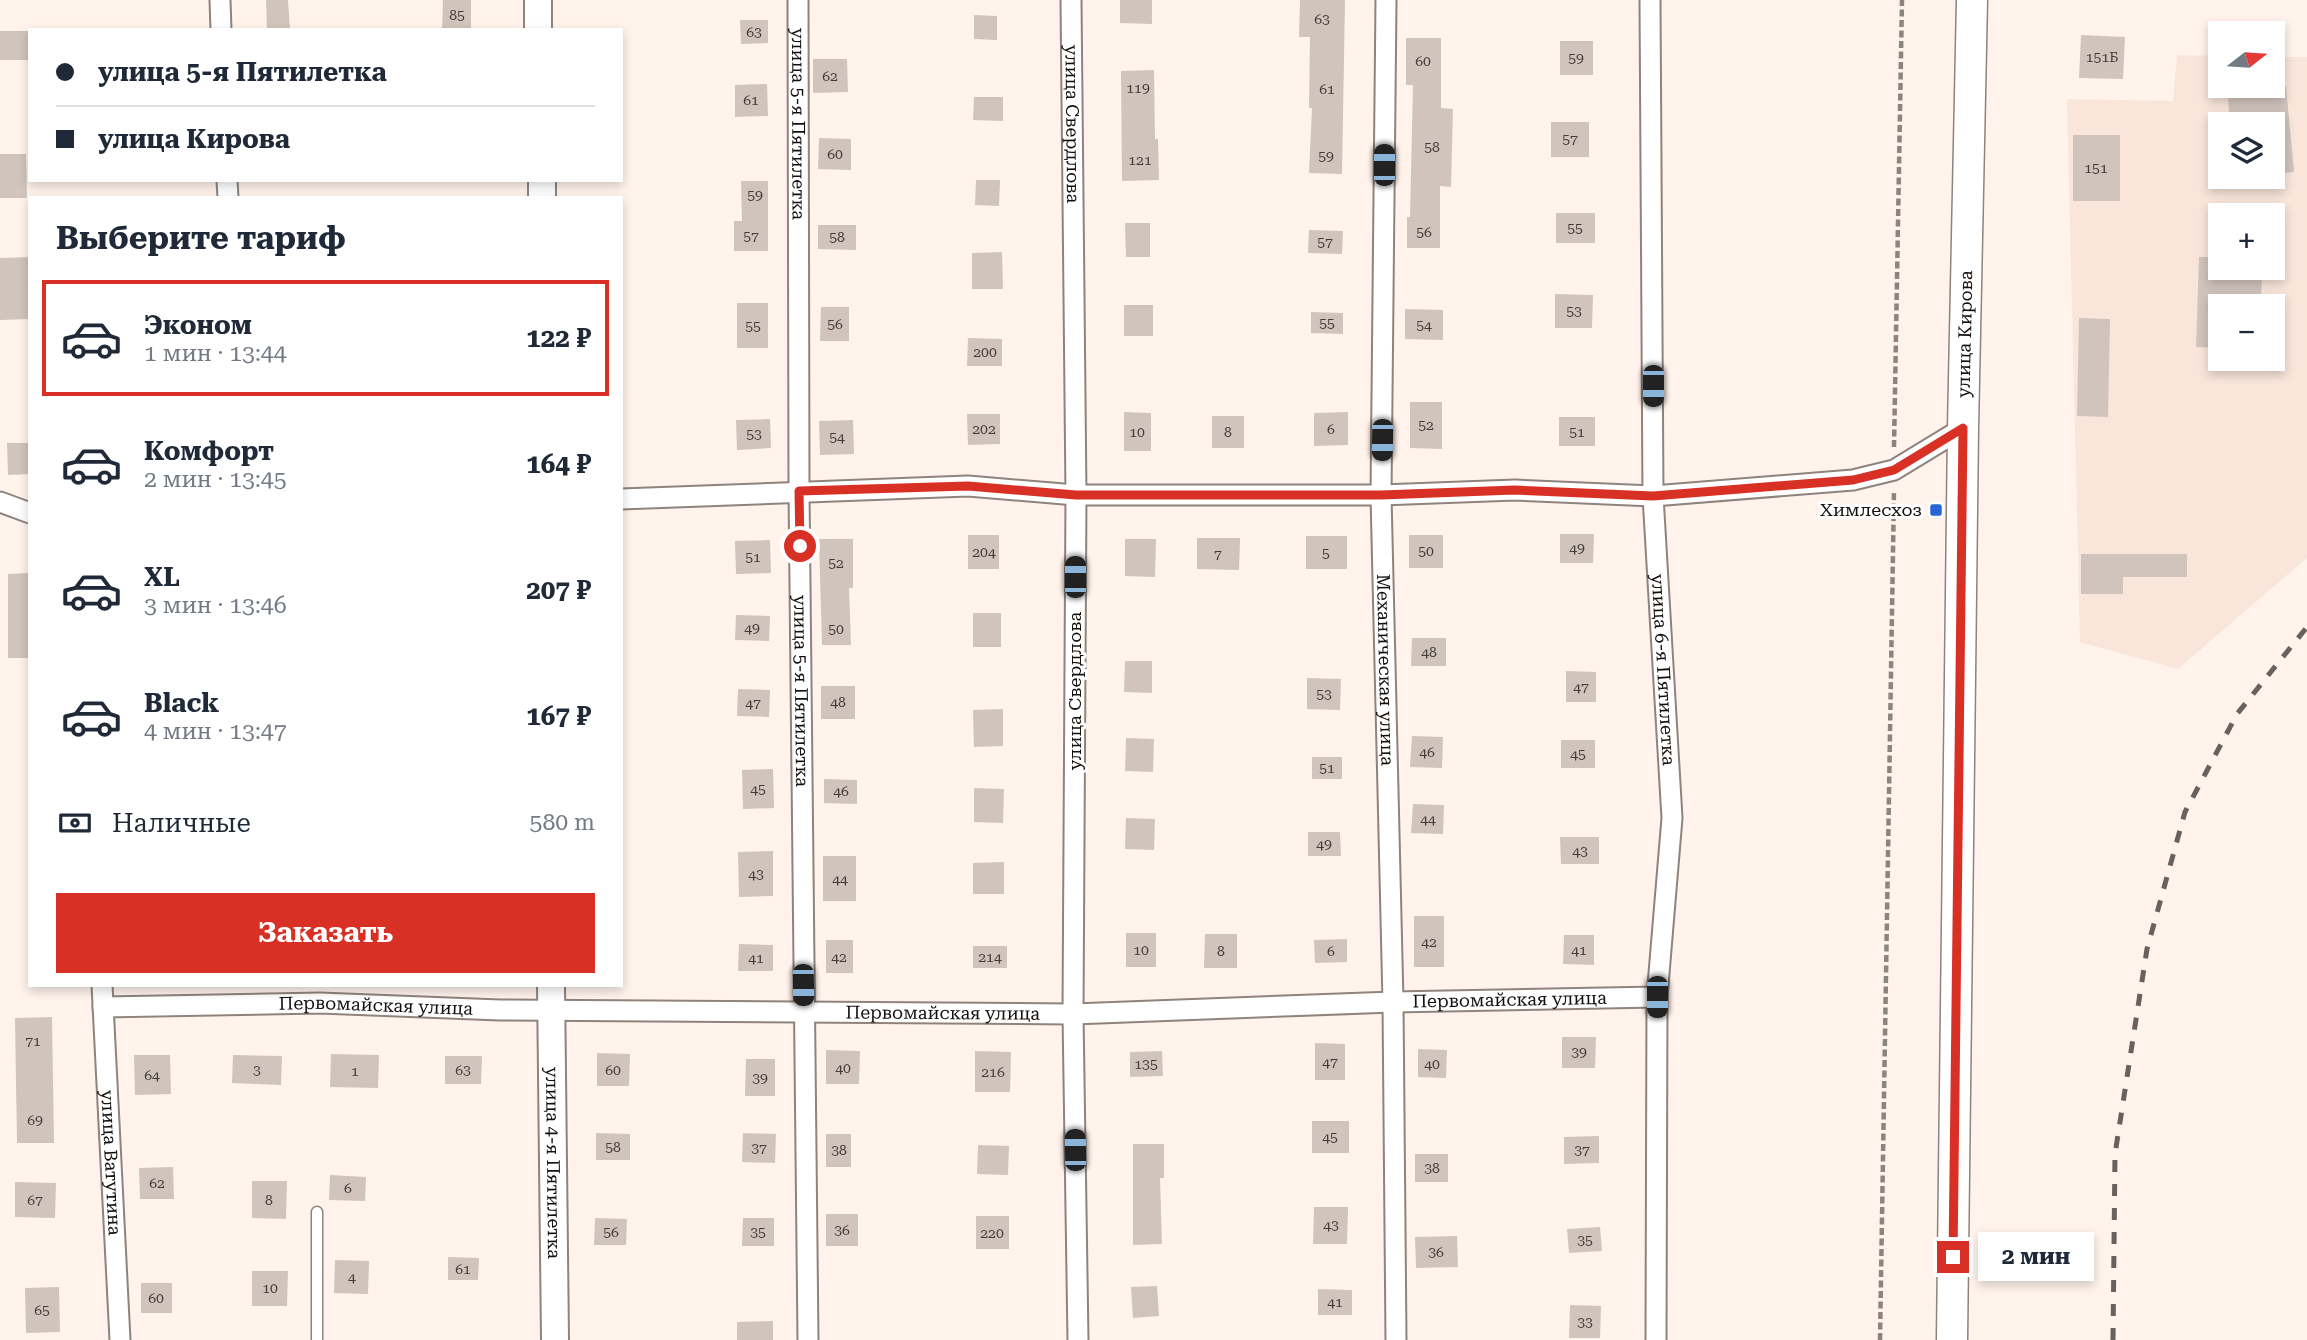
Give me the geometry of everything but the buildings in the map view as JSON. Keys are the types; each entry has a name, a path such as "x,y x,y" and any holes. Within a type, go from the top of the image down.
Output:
{"main road":[{"name":"улица Кирова","path":"1952,1340 1963,428 1972,0"}],"street":[{"path":"220,0 221,28"},
{"path":"538,0 538,28"},
{"name":"улица 5-я Пятилетка","path":"797,0 807,1340"},
{"name":"улица Свердлова","path":"1071,0 1076,495 1073,1014 1078,1340"},
{"name":"Механическая улица","path":"1386,0 1381,495 1393,1002 1396,1340"},
{"name":"улица 6-я Пятилетка","path":"1650,0 1653,496 1672,818 1657,997 1656,1340"},
{"path":"623,499 968,486 1076,495 1381,495 1515,490 1653,496 1853,480 1894,470 1963,428"},
{"path":"0,502 28,512"},
{"name":"улица Ватутина","path":"102,987 120,1340"},
{"name":"Первомайская улица","path":"103,1007 320,1003 500,1010 551,997 804,1013 1073,1014 1393,1002 1657,997"},
{"name":"улица 4-я Пятилетка","path":"551,997 555,1340"}],"lane":[{"path":"317,1212 317,1340"}],"path":[{"path":"1880,1340 1902,0"}],"shaded area":[{"path":"2177,55 2208,56 2208,98 2286,98 2286,57 2307,57 2307,558 2178,669 2080,642 2067,99 2173,101"}],"railway":[{"path":"2113,1340 2115,1154 2147,949 2185,812 2237,714 2307,627"}],"place":[{"name":"Химлесхоз","path":"1936,510"}],"route":[{"path":"800,546 799,491 968,486 1076,495 1381,495 1515,490 1653,496 1853,480 1894,470 1963,428 1953,1257"}]}
